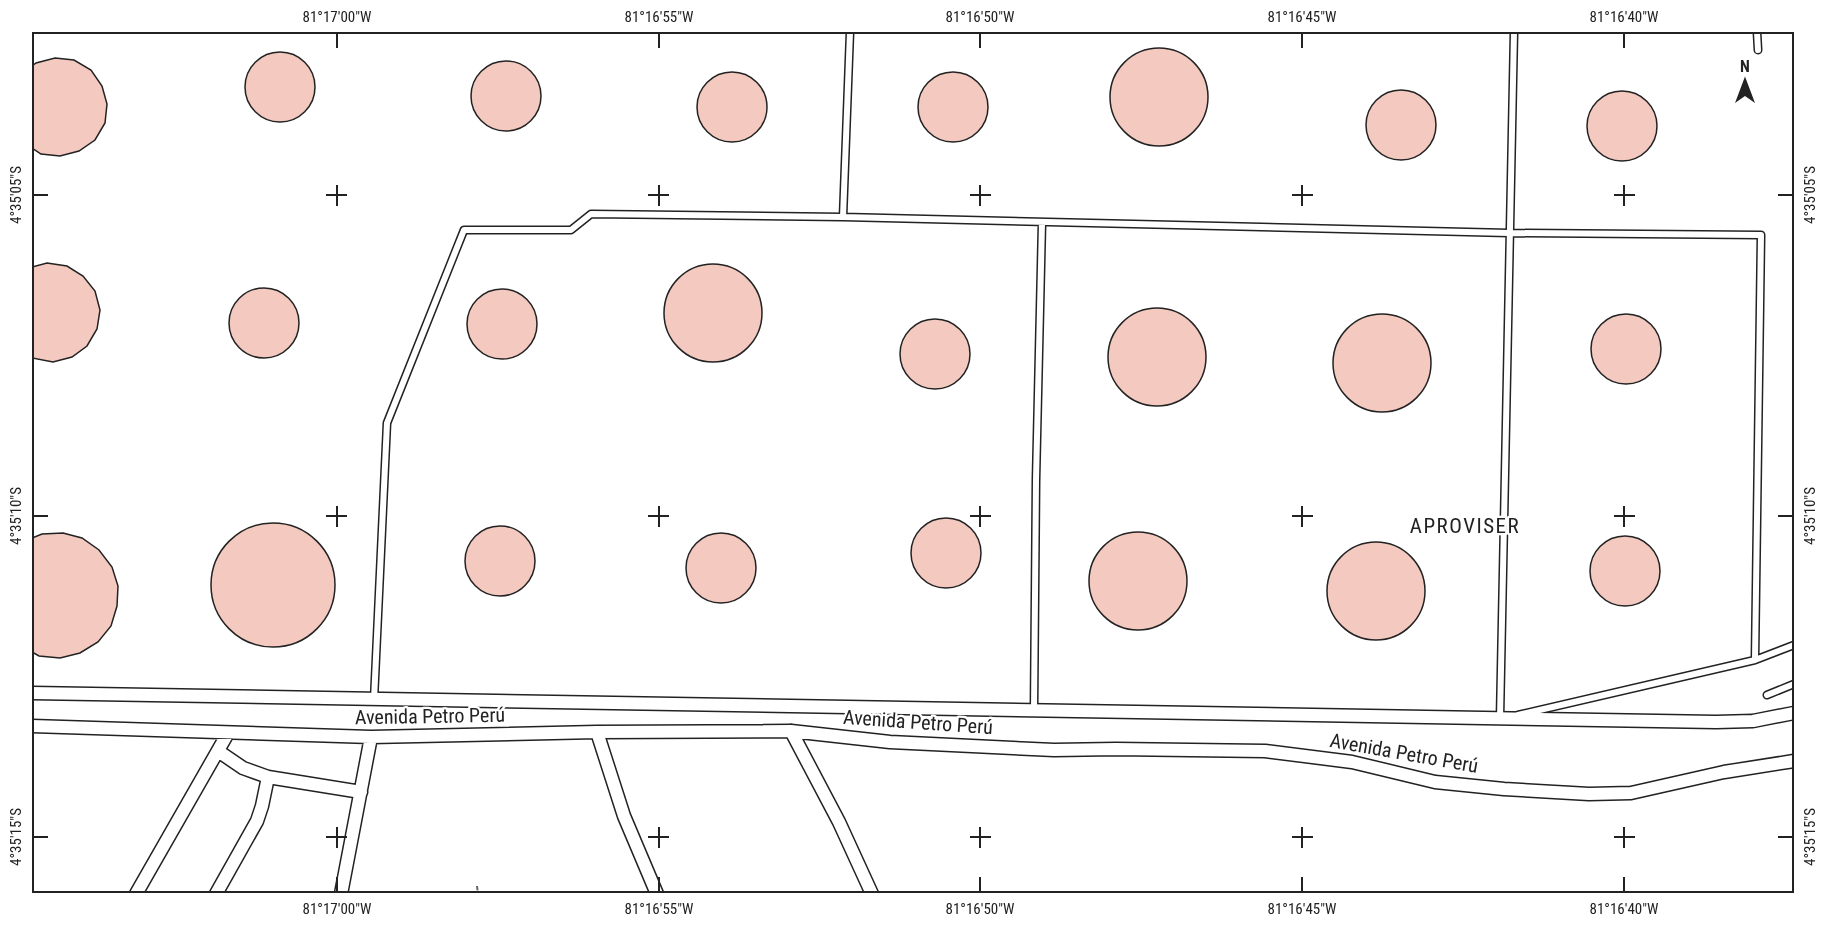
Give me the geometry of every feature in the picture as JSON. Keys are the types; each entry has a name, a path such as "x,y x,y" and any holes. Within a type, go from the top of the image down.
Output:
{"street":[{"path":"32,693 1734,722 1794,713"},
{"name":"Avenida Petro Perú","path":"32,726 371,737 791,731 890,742 1054,750 1265,751 1352,762 1435,782 1588,794 1630,793 1724,772 1794,760"},
{"path":"791,731 839,822 872,894"},
{"path":"597,732 624,816 657,894"},
{"path":"136,894 228,733"},
{"path":"341,894 371,737"},
{"path":"218,751 243,768 268,777 361,792"},
{"path":"216,894 256,821 262,806 268,777"}],"lane":[{"path":"843,217 850,32"},
{"path":"1514,32 1500,719 1755,660 1794,645"},
{"path":"1757,32 1758,50"},
{"path":"374,700 387,423 464,230 571,230 591,214 843,217 1509,233 1761,235 1755,660"},
{"path":"1034,711 1042,223"},
{"path":"1767,695 1794,684"}],"path":[{"path":"477,886 478,894"}],"building":[{"path":"1159,48 1178,52 1194,62 1204,78 1208,97 1204,116 1194,132 1178,142 1159,146 1140,142 1124,132 1114,116 1110,97 1114,78 1124,62 1140,52"},
{"path":"287,52 300,58 309,67 313,73 315,87 313,101 305,112 294,120 273,122 255,112 247,101 245,80 255,62 266,54"},
{"path":"55,58 74,60 91,70 102,86 107,104 105,123 95,140 79,151 60,156 41,154 32,148 32,66"},
{"path":"513,61 526,67 535,76 539,82 541,96 539,110 531,121 520,129 499,131 481,121 473,110 471,89 481,71 492,63"},
{"path":"739,72 752,78 761,87 765,93 767,107 765,121 757,132 746,140 725,142 707,132 699,121 697,100 707,82 718,74"},
{"path":"960,72 973,78 982,87 986,93 988,107 986,121 978,132 967,140 946,142 928,132 920,121 918,100 928,82 939,74"},
{"path":"1408,90 1421,96 1430,105 1434,111 1436,125 1434,139 1426,150 1415,158 1394,160 1376,150 1368,139 1366,118 1376,100 1387,92"},
{"path":"1615,91 1629,91 1642,97 1651,106 1657,119 1655,139 1647,151 1629,161 1615,161 1602,155 1593,146 1587,133 1587,119 1593,106 1602,97"},
{"path":"47,263 67,266 83,276 95,291 100,310 97,329 87,346 72,357 53,362 32,358 32,267"},
{"path":"713,264 732,268 748,278 758,294 762,313 758,332 748,348 732,358 713,362 694,358 678,348 668,332 664,313 668,294 678,278 694,268"},
{"path":"271,288 284,294 293,303 297,309 299,323 297,337 289,348 278,356 257,358 239,348 231,337 229,316 239,298 250,290"},
{"path":"509,289 522,295 531,304 535,310 537,324 535,338 527,349 516,357 495,359 477,349 469,338 467,317 477,299 488,291"},
{"path":"1157,308 1176,312 1192,322 1202,338 1206,357 1202,376 1192,392 1176,402 1157,406 1138,402 1122,392 1112,376 1108,357 1112,338 1122,322 1138,312"},
{"path":"1382,314 1401,318 1417,328 1427,344 1431,363 1427,382 1417,398 1401,408 1382,412 1363,408 1347,398 1337,382 1333,363 1337,344 1347,328 1363,318"},
{"path":"1619,314 1633,314 1646,320 1655,329 1661,342 1659,362 1651,374 1633,384 1619,384 1606,378 1597,369 1591,356 1591,342 1597,329 1606,320"},
{"path":"942,319 955,325 964,334 968,340 970,354 968,368 960,379 949,387 928,389 910,379 902,368 900,347 910,329 921,321"},
{"path":"953,518 966,524 975,533 979,539 981,553 979,567 971,578 960,586 939,588 921,578 913,567 911,546 921,528 932,520"},
{"path":"273,523 297,527 317,541 331,561 335,585 331,609 317,629 297,643 273,647 249,643 229,629 215,609 211,585 215,561 229,541 249,527"},
{"path":"507,526 520,532 529,541 533,547 535,561 533,575 525,586 514,594 493,596 475,586 467,575 465,554 475,536 486,528"},
{"path":"1138,532 1157,536 1173,546 1183,562 1187,581 1183,600 1173,616 1157,626 1138,630 1119,626 1103,616 1093,600 1089,581 1093,562 1103,546 1119,536"},
{"path":"63,533 82,538 99,550 112,567 118,586 117,606 111,626 98,642 80,653 60,658 39,656 32,652 32,538 42,534"},
{"path":"728,533 741,539 750,548 754,554 756,568 754,582 746,593 735,601 714,603 696,593 688,582 686,561 696,543 707,535"},
{"path":"1632,536 1645,542 1654,551 1658,557 1660,571 1658,585 1650,596 1639,604 1618,606 1600,596 1592,585 1590,564 1600,546 1611,538"},
{"path":"1376,542 1395,546 1411,556 1421,572 1425,591 1421,610 1411,626 1395,636 1376,640 1357,636 1341,626 1331,610 1327,591 1331,572 1341,556 1357,546"}],"district":[{"name":"APROVISER","path":"1465,526"}]}
